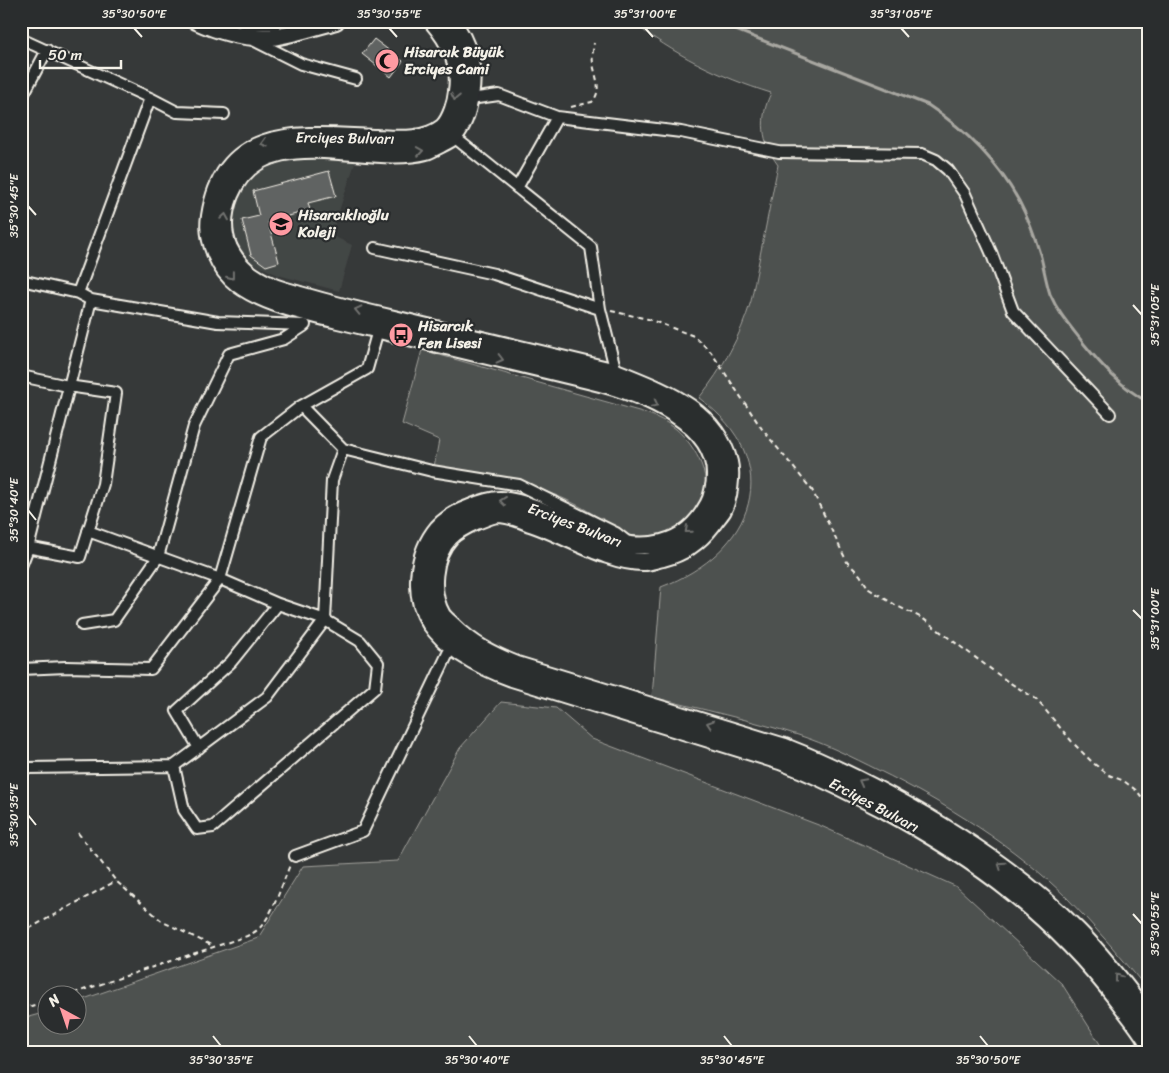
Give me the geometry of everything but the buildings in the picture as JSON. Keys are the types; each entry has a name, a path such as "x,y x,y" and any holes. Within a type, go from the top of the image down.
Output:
{"highway":[{"path":"196,21 214,30 245,29 275,21"},
{"path":"245,29 273,37 336,21"},
{"name":"Erciyes Bulvarı","path":"432,21 444,35 456,58 458,80 456,100 444,126 423,137 402,139 314,135 284,137 256,145 232,164 216,191 210,210 208,224 211,244 221,263 236,283 307,319 378,330 618,388 678,416 698,433 712,453 716,468 710,503 695,523 684,534 668,542 644,547 622,544 524,505 497,500 477,505 458,513 438,528 425,551 418,574 422,606 431,625 459,652 483,667 512,678 817,774 905,821 957,852 996,879 1034,909 1099,976 1148,1042"},
{"path":"451,21 456,26 470,54 473,80 463,122 454,137"},
{"name":"Erciyes Bulvarı","path":"454,137 427,151 411,153 314,150 286,151 262,158 242,174 235,185 225,213 223,224 225,240 233,256 246,272 273,287 326,303 616,372 686,403 708,423 725,447 730,467 730,483 723,509 693,546 672,555 644,562 618,558 541,526 497,514 465,526 449,538 438,557 433,575 436,602 443,616 468,641 490,654 517,665 785,747 823,761 912,808 965,840 1044,898 1079,931 1111,967 1148,1016"}],"street":[{"path":"245,29 300,64 356,79"},
{"path":"21,39 177,112 224,114"},
{"path":"21,100 47,50"},
{"path":"470,99 499,95 557,117 681,132 778,152 922,154 936,160 948,170 965,194 991,252 1013,311 1110,414"},
{"path":"78,293 150,98"},
{"path":"517,188 557,117"},
{"path":"454,137 591,247 600,309 616,372"},
{"path":"375,248 494,274 600,309"},
{"path":"21,280 78,293 91,300 218,322 307,319"},
{"path":"21,566 24,547 91,300"},
{"path":"82,624 114,620 158,557 194,426 228,354 284,339 307,319"},
{"path":"21,669 66,667 151,669 220,579 262,437 301,406 367,369 378,330"},
{"path":"21,376 68,386 116,393 103,484 80,557 24,547"},
{"path":"301,406 343,449 432,471 519,485 616,533 634,546"},
{"path":"21,770 27,768 174,766 268,697 325,620 332,480 343,449"},
{"path":"88,531 220,579 278,604 325,620 360,642 378,662 375,688 213,827 197,829 184,810 174,766"},
{"path":"199,748 177,712 231,662 278,604"},
{"path":"294,856 363,831 452,645"}],"path":[{"path":"557,117 576,105 587,104 595,98 598,88 593,63 594,43"},
{"path":"600,309 648,319 694,336 711,352 762,429 812,490 847,562 860,575 869,589 922,618 991,670 1036,699 1056,724 1087,756 1109,775 1124,781 1137,791 1148,805"},
{"path":"78,833 116,881 163,922 215,947"},
{"path":"88,988 256,932 263,925 294,856"},
{"path":"21,933 116,881"},
{"path":"21,1009 38,1004"}],"shaded area":[{"path":"631,21 1148,21 1148,990 1068,899 1025,861 954,811 903,783 819,742 762,724 652,697 661,587 693,571 719,552 737,529 748,504 751,477 744,450 727,423 699,398 730,352 747,314 778,165 768,148 763,121 771,93 733,80 697,63 663,44"},
{"name":"Hisarcıklıoğlu Koleji","path":"304,156 356,160 331,235 352,245 339,291 278,275 246,260 235,246 227,209 257,166"},
{"path":"422,350 658,418 676,429 697,455 705,476 706,487 700,507 680,527 664,537 655,540 627,537 574,503 536,488 476,474 434,467 439,440 402,424"},
{"path":"501,702 556,708 592,739 821,826 957,887 1062,984 1105,1052 21,1052 21,1019 38,1014 38,1036 88,1036 88,998 258,938 303,866 398,861 460,748"}],"waterway":[{"path":"720,21 736,30 928,105 968,136 991,160 1019,201 1036,242 1050,294 1061,314 1105,368 1121,383 1148,402"}],"place":[{"name":"Hisarcık Büyük Erciyes Cami","path":"387,61"},
{"name":"Hisarcıklıoğlu Koleji","path":"281,224"},
{"name":"Hisarcık Fen Lisesi","path":"401,335"}]}
